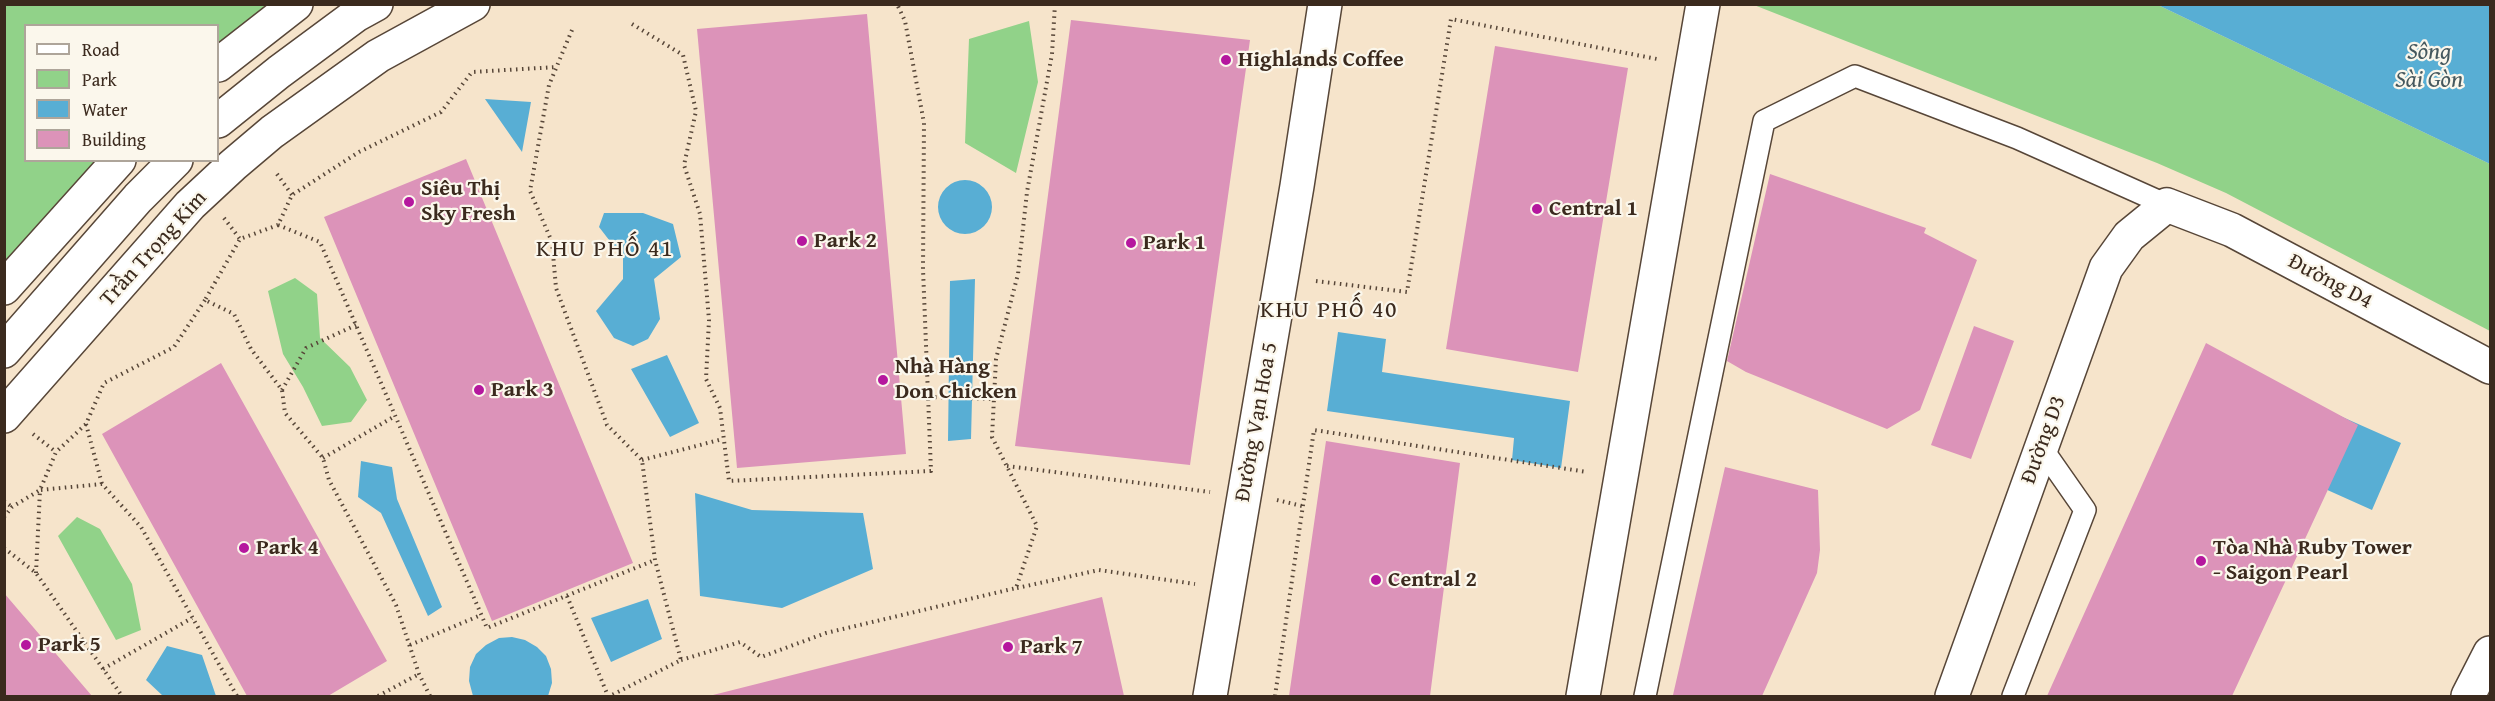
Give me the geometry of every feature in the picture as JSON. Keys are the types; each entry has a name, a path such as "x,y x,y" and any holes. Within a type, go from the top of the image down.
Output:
{"street":[{"path":"219,64 296,4"},
{"path":"219,120 279,72 357,15 376,4"},
{"name":"Trần Trọng Kim","path":"4,417 190,205 241,159 272,132 378,56 473,4"},
{"name":"Đường Vạn Hoa 5","path":"1210,696 1297,186 1325,4"},
{"path":"1583,696 1703,4"},
{"path":"4,288 117,162"},
{"name":"Trần Trọng Kim","path":"4,351 138,198 174,162"},
{"name":"Đường D4","path":"2167,205 2232,231 2490,367"},
{"name":"Đường D3","path":"1952,696 2106,268 2129,236 2167,205"},
{"path":"2468,696 2490,653"}],"lane":[{"path":"1645,696 1764,121 1855,76 2017,138 2167,205"},
{"path":"2013,696 2085,510 2042,447"}],"path":[{"path":"632,24 683,55 696,111 684,165 700,214 709,320 706,379 720,408 729,481 931,471 923,269 924,123 905,21 897,4"},
{"path":"1016,588 1037,526 992,437 996,359 1018,274 1027,192 1052,54 1055,4"},
{"path":"1310,280 1407,292 1451,19 1657,59"},
{"path":"572,30 549,86 530,191 552,242 556,288 607,425 642,460 655,560 681,660"},
{"path":"278,225 292,195 359,152 441,112 471,72 557,67"},
{"path":"36,573 40,490 56,452 86,424 104,383 174,347 206,300 240,239 278,225 320,242 486,628 655,560"},
{"path":"206,300 234,314 251,349 282,390 285,413 323,458 329,480 396,605 419,674 430,696"},
{"path":"282,390 306,348 356,325"},
{"path":"928,397 994,399"},
{"path":"323,458 395,416"},
{"path":"86,424 102,484 141,527 237,696"},
{"path":"1275,696 1314,430 1593,473"},
{"path":"642,460 723,439"},
{"path":"1006,465 1214,493"},
{"path":"4,518 12,507 40,490 102,484"},
{"path":"1272,499 1302,506"},
{"path":"4,501 12,507"},
{"path":"4,549 36,573 122,696"},
{"path":"567,596 609,696 681,660 740,642 761,657 826,633 1099,570 1200,585"},
{"path":"410,645 481,615"},
{"path":"103,669 192,618"},
{"path":"378,696 419,674"}],"green space":[{"path":"4,5 275,5 219,46 219,24 24,24 24,162 98,162 5,267"},
{"path":"1754,5 2158,5 2490,164 2490,331 2226,193 2157,163"},
{"path":"1029,21 1038,82 1016,173 965,143 969,39"},
{"path":"295,278 317,294 320,338 350,367 367,400 351,422 322,426 303,387 283,354 268,291"},
{"path":"77,517 100,529 132,584 141,630 116,640 58,536"}],"water":[{"name":"Sông Sài Gòn","path":"2158,5 2490,5 2490,164"},
{"path":"485,99 531,102 522,152"},
{"path":"960,180 970,180 980,184 988,192 992,207 988,222 980,230 970,234 960,234 950,230 942,222 938,212 938,202 942,192 950,184"},
{"path":"604,213 643,213 673,224 681,257 654,279 660,319 648,339 633,346 614,338 596,311 623,279 623,258 599,227"},
{"path":"975,279 971,439 948,441 950,281"},
{"path":"1338,332 1386,339 1382,372 1570,401 1561,468 1512,460 1514,438 1327,411"},
{"path":"667,355 699,423 670,437 631,369"},
{"path":"2207,357 2401,443 2372,510 2178,423"},
{"path":"361,461 392,467 397,499 442,607 428,616 381,513 358,497"},
{"path":"695,493 752,510 863,513 873,569 782,608 700,596"},
{"path":"648,599 662,639 611,662 591,618"},
{"path":"512,637 525,640 546,656 551,669 552,683 548,696 473,696 469,681 470,667 476,654 499,638"},
{"path":"167,646 202,655 216,696 163,696 146,680"}],"building":[{"name":"Park 2","path":"867,14 906,454 737,468 697,29"},
{"name":"Park 1","path":"1071,20 1250,40 1190,465 1015,446"},
{"name":"Central 1","path":"1495,46 1628,68 1578,372 1446,349"},
{"name":"Park 3","path":"466,159 633,563 492,621 324,217"},
{"path":"1770,174 1926,228 1924,233 1977,260 1920,410 1887,429 1746,372 1727,361"},
{"path":"1974,326 2014,341 1971,459 1931,445"},
{"name":"Tòa Nhà Ruby Tower - Saigon Pearl","path":"2206,343 2358,425 2232,696 2047,696"},
{"name":"Park 4","path":"221,363 387,661 328,696 247,696 102,434"},
{"name":"Central 2","path":"1326,441 1460,463 1430,696 1289,696"},
{"path":"1725,467 1818,490 1820,550 1817,573 1762,696 1675,696 1673,695"},
{"name":"Park 5","path":"4,593 92,696 4,696"},
{"name":"Park 7","path":"1102,597 1124,696 709,696"}],"place":[{"name":"Highlands Coffee","path":"1226,60"},
{"name":"Siêu Thị Sky Fresh","path":"409,202"},
{"name":"Central 1","path":"1537,209"},
{"name":"Park 2","path":"802,241"},
{"name":"Park 1","path":"1131,243"},
{"name":"Nhà Hàng Don Chicken","path":"883,380"},
{"name":"Park 3","path":"479,390"},
{"name":"Park 4","path":"244,548"},
{"name":"Tòa Nhà Ruby Tower - Saigon Pearl","path":"2201,561"},
{"name":"Central 2","path":"1376,580"},
{"name":"Park 5","path":"26,645"},
{"name":"Park 7","path":"1008,647"}],"district":[{"name":"KHU PHỐ 41","path":"605,250"},
{"name":"KHU PHỐ 40","path":"1329,311"}]}
